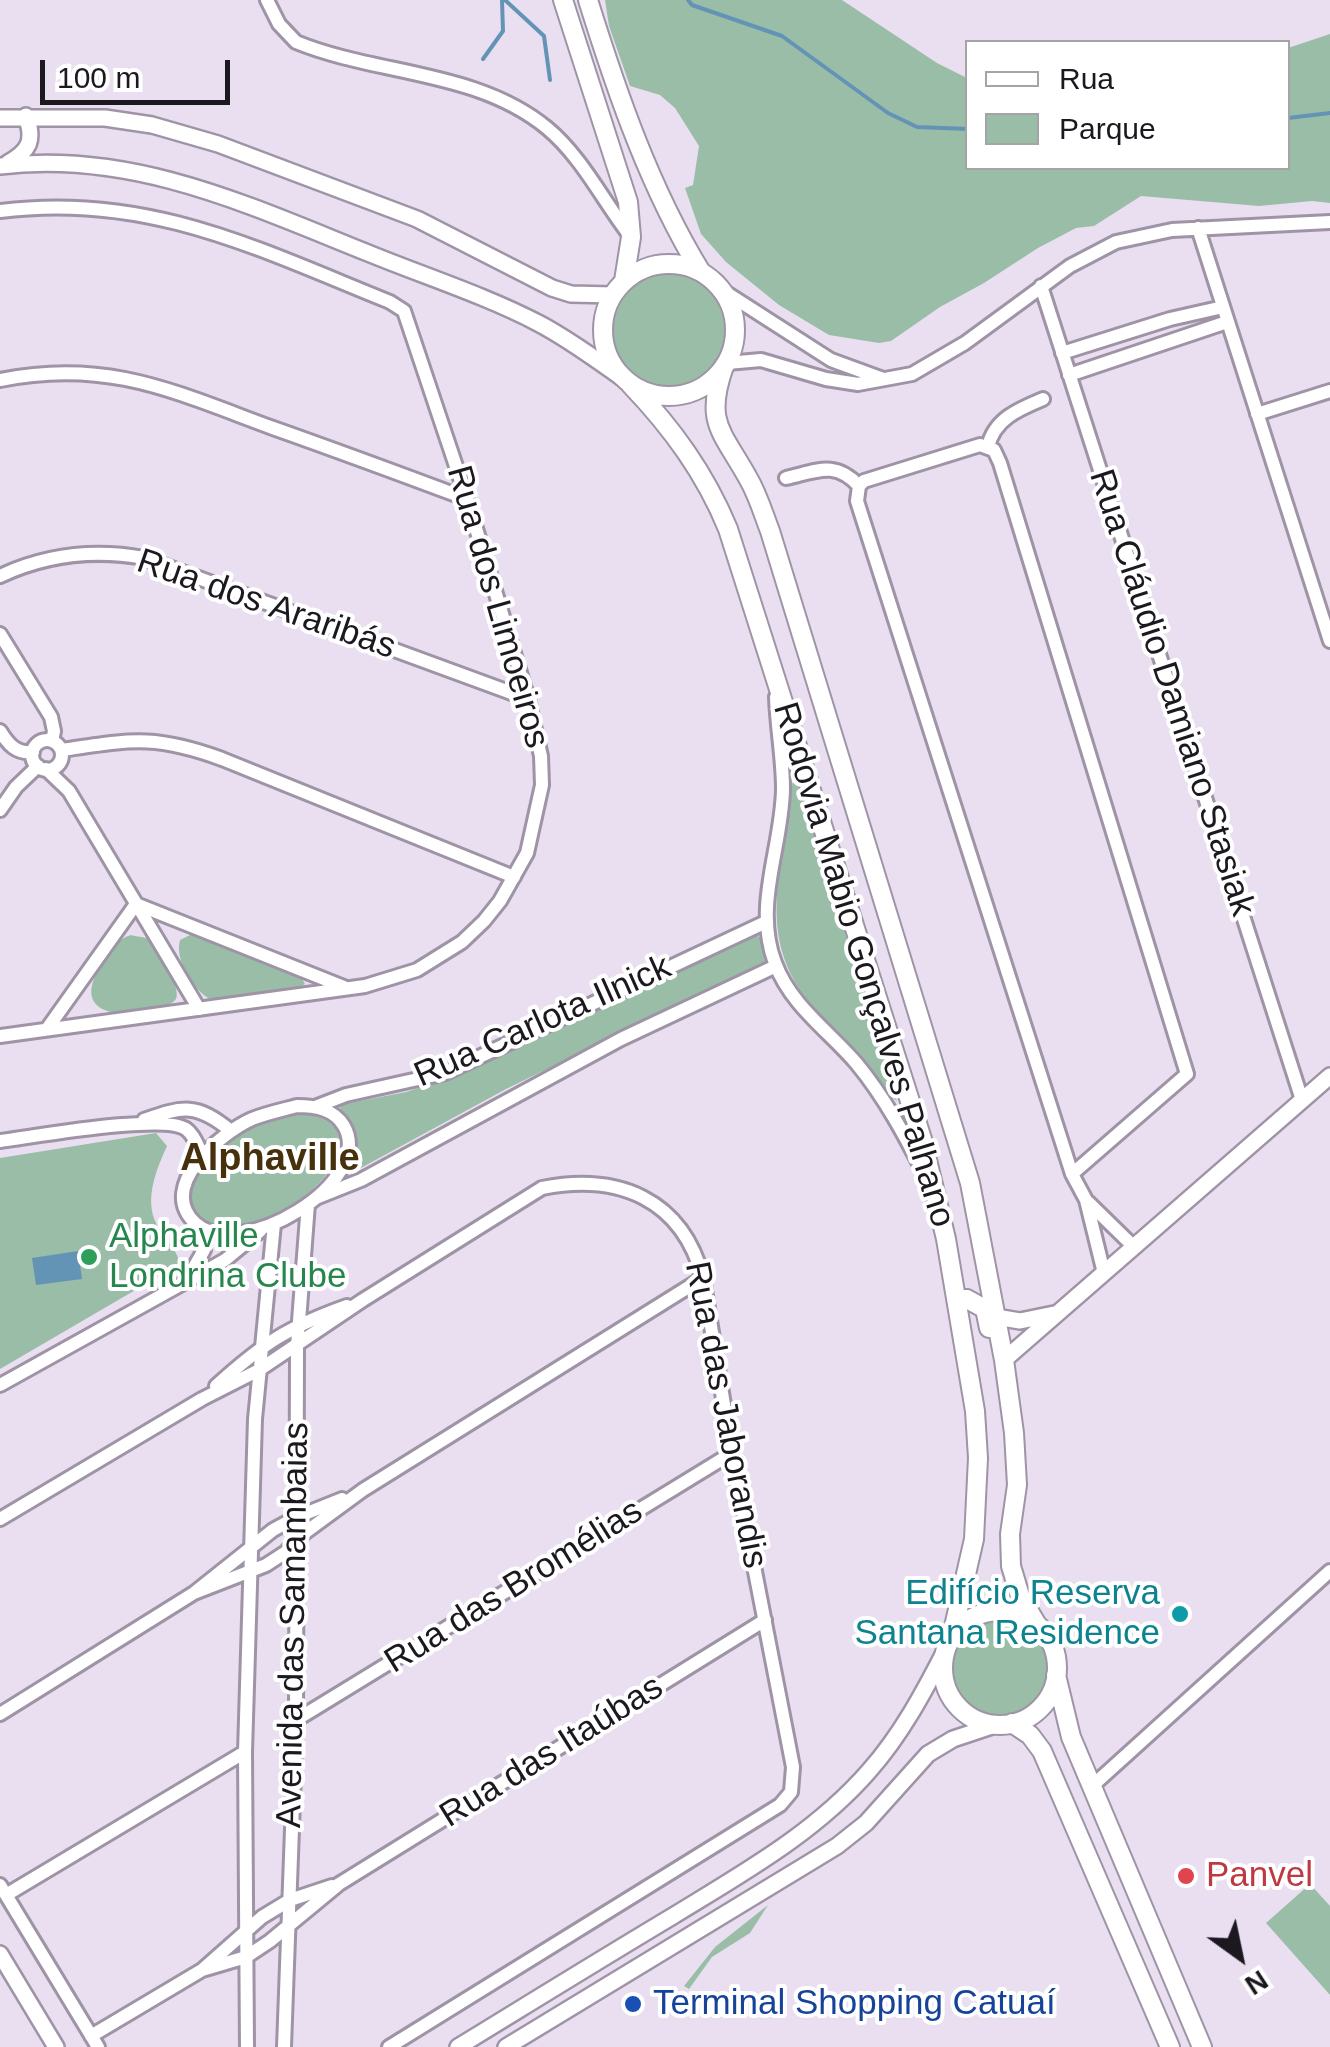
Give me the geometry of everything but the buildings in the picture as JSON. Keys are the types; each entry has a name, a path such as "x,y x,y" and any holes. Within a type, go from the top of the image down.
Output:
{"main road":[{"path":"563,0 624,187 631,236 619,288 605,311 602,334 608,358 626,380 652,394 675,396 708,383 726,364"},
{"path":"588,0 609,69 646,164 702,272 722,290 735,321 734,344 714,398 719,428 758,500 970,1183 1004,1360 1016,1469 1011,1566 1020,1596 1054,1654 1061,1706 1091,1788 1202,2047"},
{"path":"619,288 656,265 678,264 702,272"},
{"name":"Rodovia Mabio Gonçalves Palhano","path":"626,380 677,437 716,502 735,547 938,1201 975,1411 978,1492 968,1574 948,1644"},
{"path":"957,1300 967,1299 984,1310 994,1345 1004,1360"},
{"path":"1039,1628 1022,1616 992,1612 964,1624 948,1644 944,1680 951,1698 966,1714 1030,1735 1042,1751 1170,2047"},
{"path":"1004,1724 1027,1718 1043,1704 1056,1675"}],"street":[{"path":"267,0 279,24 296,42 485,94 517,108 546,127 566,147 631,236"},
{"path":"2,165 25,154 30,146 32,136 26,116"},
{"path":"1,117 105,118 184,133 417,219 552,288 570,294 619,288"},
{"path":"2,165 97,165 138,171 213,192 538,323 626,380"},
{"name":"Rua dos Limoeiros","path":"0,212 106,209 169,219 250,246 404,310 528,699 541,756 542,785 534,830 514,877 484,921 435,960 394,978 346,988 0,1036"},
{"path":"726,364 761,360 842,382 885,380 928,367 1070,266 1116,242 1149,233 1198,228 1330,222"},
{"path":"1198,228 1330,641"},
{"name":"Rua Cláudio Damiano Stasiak","path":"1041,286 1302,1100"},
{"path":"722,290 831,360 885,380"},
{"path":"1062,353 1170,319 1223,307"},
{"path":"1069,374 1228,322"},
{"path":"0,380 50,371 130,377 467,499"},
{"path":"1257,414 1330,391"},
{"path":"988,447 1002,422 1042,399"},
{"path":"1072,1174 1187,1074 1000,462 994,450 972,447 871,479 859,486 856,500 1072,1174 1086,1200 1104,1273"},
{"path":"786,478 834,469 859,486"},
{"name":"Rua dos Araribás","path":"0,576 30,563 66,556 106,554 144,558 528,699"},
{"path":"0,634 51,716 68,791"},
{"path":"775,675 783,790 766,922 776,966 806,1012 855,1062 883,1099 938,1201"},
{"path":"0,730 13,748 39,762 68,791 199,1010"},
{"path":"0,810 39,762 42,742 58,750 136,739 175,743 514,877"},
{"path":"39,762 56,767 58,750"},
{"path":"136,904 346,988"},
{"path":"47,1029 136,904"},
{"name":"Rua Carlota Ilnick","path":"231,1131 254,1118 297,1106 314,1107 346,1095 445,1073 766,922"},
{"path":"0,1385 225,1260 268,1226 312,1201 361,1180 622,1040 776,966"},
{"path":"1004,1360 1330,1076"},
{"path":"312,1201 338,1174 348,1142 338,1118 314,1107"},
{"path":"0,1142 132,1124 185,1108 206,1113 231,1131 202,1155 190,1174 184,1193 186,1210 204,1242 202,1259 180,1284"},
{"path":"132,1124 179,1126 192,1135 202,1155"},
{"name":"Rua das Jaborandis","path":"363,1300 542,1188 566,1183 622,1188 652,1200 674,1219 696,1251 703,1278 793,1779 791,1792 780,1804 389,2047"},
{"path":"1086,1200 1134,1247"},
{"name":"Avenida das Samambaias","path":"284,2047 296,1720 296,1347 312,1201"},
{"path":"197,1225 229,1234 268,1226"},
{"name":"Avenida das Samambaias","path":"247,2047 245,1752 259,1370 270,1283 268,1226"},
{"path":"194,1593 286,1552 298,1537 363,1490 703,1278"},
{"path":"202,1399 261,1345 299,1323 363,1300"},
{"path":"0,1519 202,1399 259,1370 363,1300"},
{"path":"996,1318 1020,1321 1058,1313"},
{"name":"Rua das Bromélias","path":"296,1720 732,1453"},
{"path":"0,1714 194,1593 273,1530 363,1490"},
{"path":"1091,1788 1330,1571"},
{"name":"Rua das Itaúbas","path":"202,1970 246,1957 339,1884 765,1620"},
{"path":"458,2047 742,1874 808,1829 846,1796 882,1756 912,1714 948,1644"},
{"path":"506,2047 836,1846 878,1811 928,1754 953,1739 1004,1724"},
{"path":"95,2041 3,1890 245,1752"},
{"name":"Rua das Itaúbas","path":"95,2041 202,1970 244,1932 290,1900 339,1884"},
{"path":"0,1955 56,2047"}],"green space":[{"path":"605,0 842,0 965,77 965,170 1290,170 1290,47 1330,34 1330,203 1259,206 1141,196 1094,226 1076,228 1038,248 891,341 879,343 829,335 779,305 726,262 701,234 685,188 693,185 699,146 675,108 660,95 630,86 609,26"},
{"path":"670,274 702,283 718,299 727,331 718,363 702,379 670,388 638,379 622,363 613,331 622,299 638,283"},
{"path":"795,780 897,1101 807,1000 788,967 780,942 777,891 791,785"},
{"path":"194,933 300,975 305,984 212,1000 192,983 180,957 180,940"},
{"path":"755,934 761,938 765,962 762,964 506,1089 348,1175 356,1141 339,1105 406,1092 461,1074"},
{"path":"131,935 146,938 172,976 177,993 168,1005 118,1013 103,1009 93,1000 92,985 103,962 122,939"},
{"path":"306,1114 332,1125 340,1143 334,1164 316,1186 291,1207 262,1221 232,1228 201,1218 192,1205 192,1191 201,1170 217,1152 261,1123"},
{"name":"Alphaville Londrina Clube","path":"156,1133 167,1146 153,1183 151,1204 159,1229 180,1264 0,1369 0,1158"},
{"path":"1000,1619 1018,1623 1034,1633 1044,1649 1048,1667 1044,1685 1034,1701 1018,1711 1000,1715 982,1711 966,1701 956,1685 952,1667 956,1649 966,1633 982,1623"},
{"path":"1310,1884 1330,1906 1330,1995 1266,1923"},
{"path":"768,1905 750,1933 712,1957 689,1989 684,1986 715,1947"}],"water":[{"path":"78,1251 82,1279 36,1285 32,1258"}],"waterway":[{"path":"483,59 503,31 502,0"},
{"path":"505,0 544,36 550,80"},
{"path":"688,0 692,5 782,36 888,113 917,127 965,129"},
{"path":"1290,118 1330,113"}],"place":[{"name":"Alphaville Londrina Clube","path":"89,1257"},
{"name":"Edifício Reserva Santana Residence","path":"1180,1614"},
{"name":"Panvel","path":"1186,1876"},
{"name":"Terminal Shopping Catuaí","path":"633,2004"}],"district":[{"name":"Alphaville","path":"270,1160"}]}
